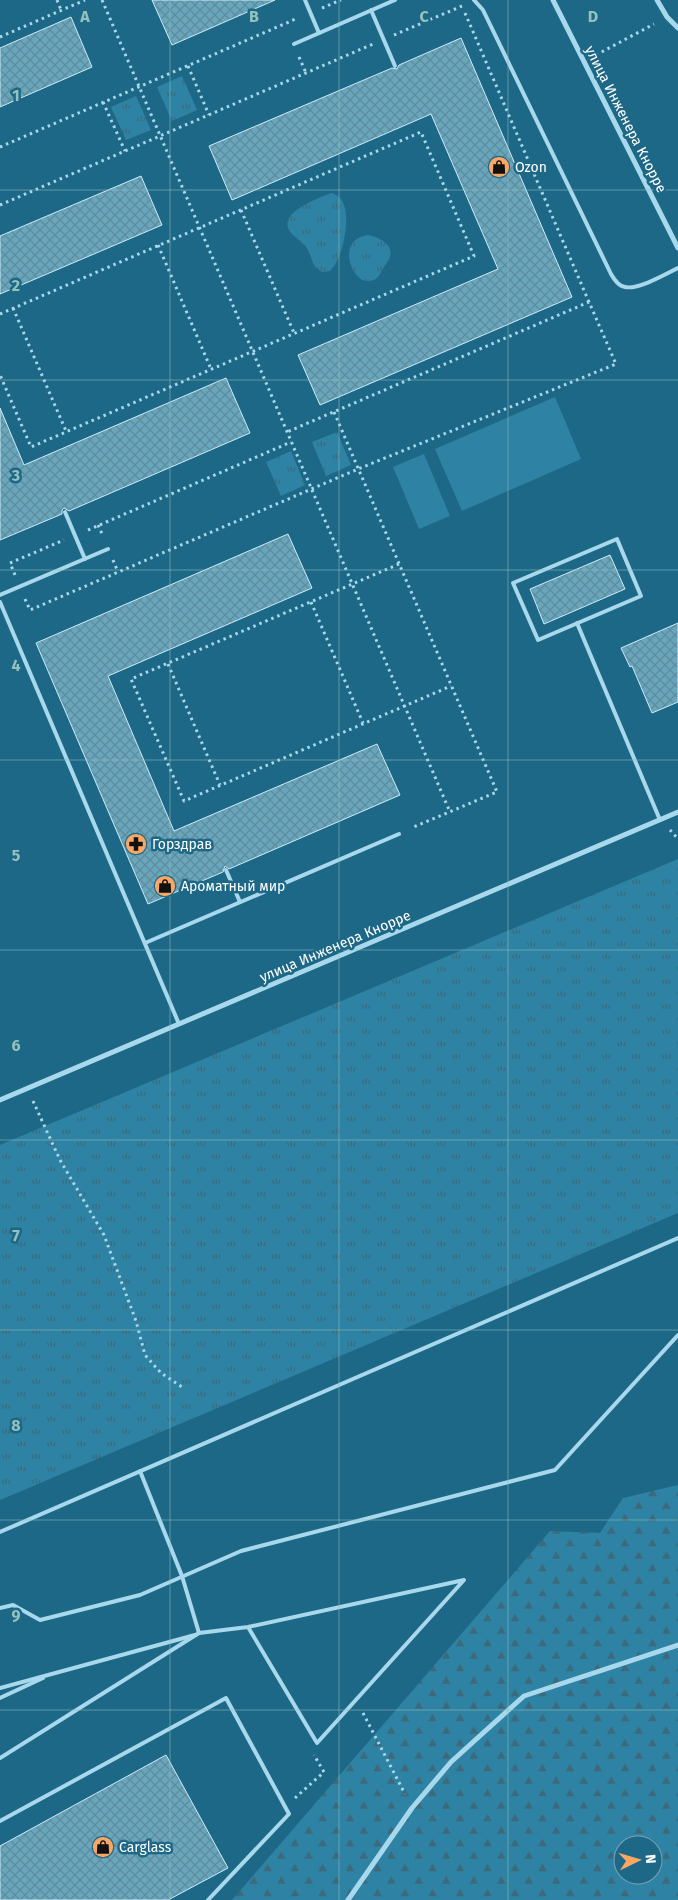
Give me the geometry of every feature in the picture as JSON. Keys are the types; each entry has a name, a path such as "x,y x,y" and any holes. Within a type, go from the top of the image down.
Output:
{"street":[{"name":"улица Инженера Кнорре","path":"553,0 678,248"},
{"path":"658,0 667,17 678,28"},
{"name":"улица Инженера Кнорре","path":"0,1100 678,812"},
{"path":"348,1900 412,1808 451,1762 524,1696 678,1644"}],"lane":[{"path":"305,0 319,33"},
{"path":"294,44 395,0"},
{"path":"474,0 483,10 611,274 618,284 625,288 637,286 678,268"},
{"path":"371,10 395,66"},
{"path":"65,512 85,559"},
{"path":"617,539 641,596 577,623 538,640 513,583 617,539"},
{"path":"0,595 108,549"},
{"path":"0,602 179,1024"},
{"path":"577,623 660,820"},
{"path":"145,943 399,834"},
{"path":"226,870 240,902"},
{"path":"0,1532 678,1238"},
{"path":"0,1608 13,1605 40,1620 140,1595 241,1551 555,1470 678,1334"},
{"path":"140,1471 182,1576 199,1633"},
{"path":"0,1688 199,1633 248,1627 464,1580 317,1743 248,1627"},
{"path":"0,1758 199,1633"},
{"path":"0,1698 53,1673"},
{"path":"0,1821 226,1698 289,1814 208,1900"}],"path":[{"path":"57,0 61,10"},
{"path":"0,37 85,0"},
{"path":"102,0 450,812"},
{"path":"0,147 341,0"},
{"path":"0,205 474,0"},
{"path":"292,442 10,563 30,610 358,469 616,364 462,6"},
{"path":"585,61 667,17"},
{"path":"188,66 209,115"},
{"path":"103,102 125,151"},
{"path":"0,314 422,132 474,256 31,447 0,375"},
{"path":"241,210 294,333"},
{"path":"158,246 211,369"},
{"path":"287,432 589,302"},
{"path":"13,308 66,431"},
{"path":"334,412 496,792 399,834"},
{"path":"399,564 131,679 184,801 451,686"},
{"path":"311,602 363,723"},
{"path":"168,664 220,785"},
{"path":"27,1089 60,1160 104,1235 136,1321 145,1354 161,1374 182,1387"},
{"path":"356,1700 412,1808"},
{"path":"285,1807 318,1775 324,1772 310,1748"}],"green space":[{"path":"182,76 197,110 172,121 157,87"},
{"path":"136,96 151,130 126,140 111,107"},
{"path":"331,193 338,196 343,203 346,212 345,234 343,246 335,265 330,271 322,272 314,264 306,247 289,230 287,223 290,217 302,207"},
{"path":"368,235 384,242 391,252 379,276 370,281 362,279 355,274 349,255 351,246 357,239"},
{"path":"555,397 581,459 462,511 435,449"},
{"path":"337,432 351,465 326,476 312,442"},
{"path":"291,451 305,485 281,496 266,462"},
{"path":"424,454 450,516 419,529 393,467"},
{"path":"678,859 678,1213 0,1500 0,1145"},
{"path":"678,1485 678,1900 232,1900 550,1531 600,1533 623,1498"}],"building":[{"path":"152,0 275,0 172,45"},
{"path":"71,17 92,67 0,107 0,48"},
{"path":"461,38 572,297 320,405 298,355 498,269 431,114 232,200 209,146 392,68 397,69 399,65"},
{"path":"141,176 162,225 0,294 0,236"},
{"path":"226,378 250,433 69,511 64,508 62,514 0,540 0,408 24,465"},
{"path":"288,534 312,588 108,676 174,831 377,744 400,795 229,869 225,866 223,872 148,904 36,643"},
{"path":"610,555 625,589 544,624 530,589"},
{"path":"678,623 678,702 652,713 632,666 630,667 621,648"},
{"path":"166,1755 228,1868 168,1900 0,1900 0,1846"}],"place":[{"name":"Ozon","path":"499,167"},
{"name":"Горздрав","path":"136,844"},
{"name":"Ароматный мир","path":"165,886"},
{"name":"Carglass","path":"103,1847"}]}
